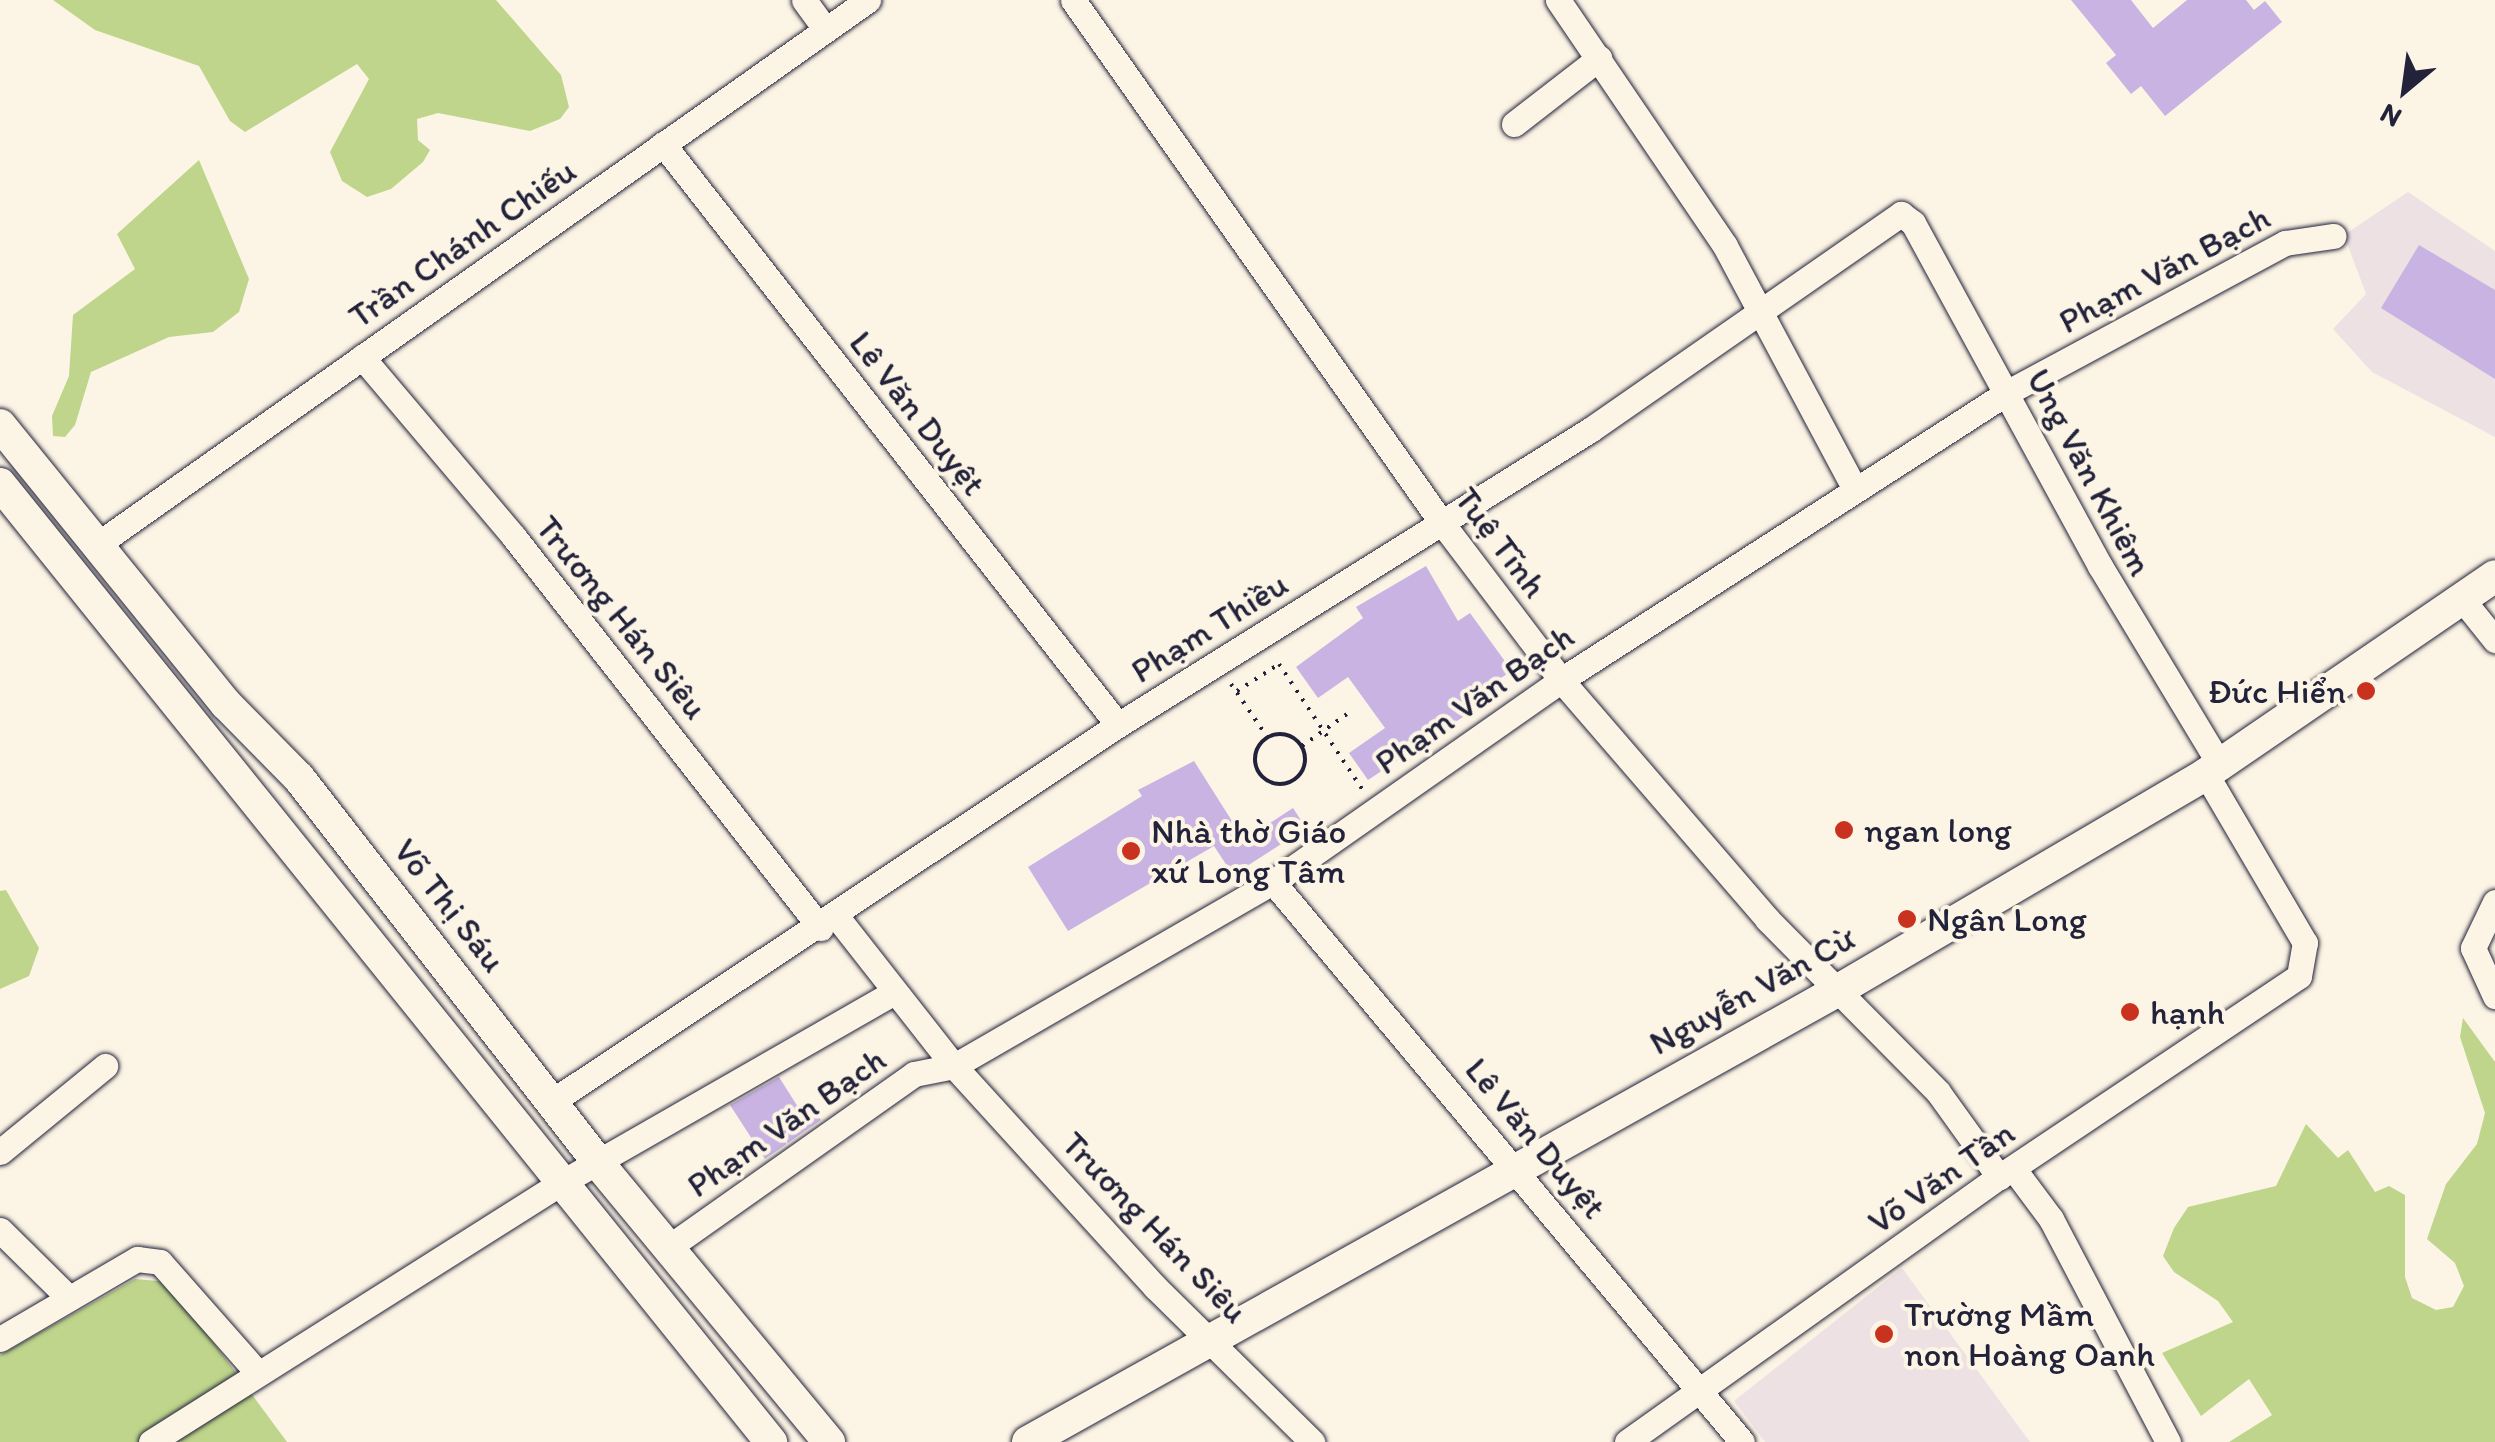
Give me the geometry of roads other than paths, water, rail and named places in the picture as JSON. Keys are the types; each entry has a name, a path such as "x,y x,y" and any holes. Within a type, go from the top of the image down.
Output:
{"main road":[{"name":"Võ Thị Sáu","path":"1,429 226,704 300,778 554,1100 598,1164 828,1442"},
{"path":"0,484 772,1442"},
{"name":"Nguyễn Văn Cừ","path":"1028,1442 1835,992 2213,769 2495,576"}],"street":[{"path":"804,0 824,29"},
{"name":"Trần Chánh Chiếu","path":"98,544 868,0"},
{"name":"Tuệ Tĩnh","path":"1073,0 1442,524 1561,680 1835,992 1938,1092 2051,1220 2168,1442"},
{"path":"1558,0 1600,58 1762,309 1853,486"},
{"path":"1514,124 1600,58"},
{"name":"Lê Văn Duyệt","path":"662,144 1118,725"},
{"name":"Phạm Thiều","path":"554,1100 829,922 1118,725 1442,524 1901,214"},
{"name":"Ung Văn Khiêm","path":"1901,214 1913,222 2008,392 2306,943 2299,976"},
{"name":"Phạm Văn Bạch","path":"669,1247 914,1074 954,1066 1273,882 1561,680 1853,486 2008,392 2222,276 2300,237 2333,236"},
{"name":"Trương Hán Siêu","path":"362,357 829,922 894,992 954,1066 1164,1296 1214,1338 1312,1442"},
{"path":"2462,599 2495,640"},
{"name":"Lê Văn Duyệt","path":"1273,882 1742,1442"},
{"path":"2495,902 2473,948 2495,996"},
{"name":"Võ Văn Tần","path":"1627,1442 2006,1173 2299,976"},
{"path":"151,1442 256,1372 494,1231 561,1183 894,992"},
{"path":"0,1152 105,1066"},
{"path":"0,1230 69,1298"},
{"path":"0,1339 125,1261 160,1262 256,1372"}],"place":[{"name":"Đức Hiển","path":"2366,691"},
{"name":"ngan long","path":"1844,830"},
{"name":"Nhà thờ Giáo xứ Long Tâm","path":"1131,851"},
{"name":"Ngân Long","path":"1907,919"},
{"name":"hạnh","path":"2130,1012"},
{"name":"Trường Mầm non Hoàng Oanh","path":"1884,1334"}]}
